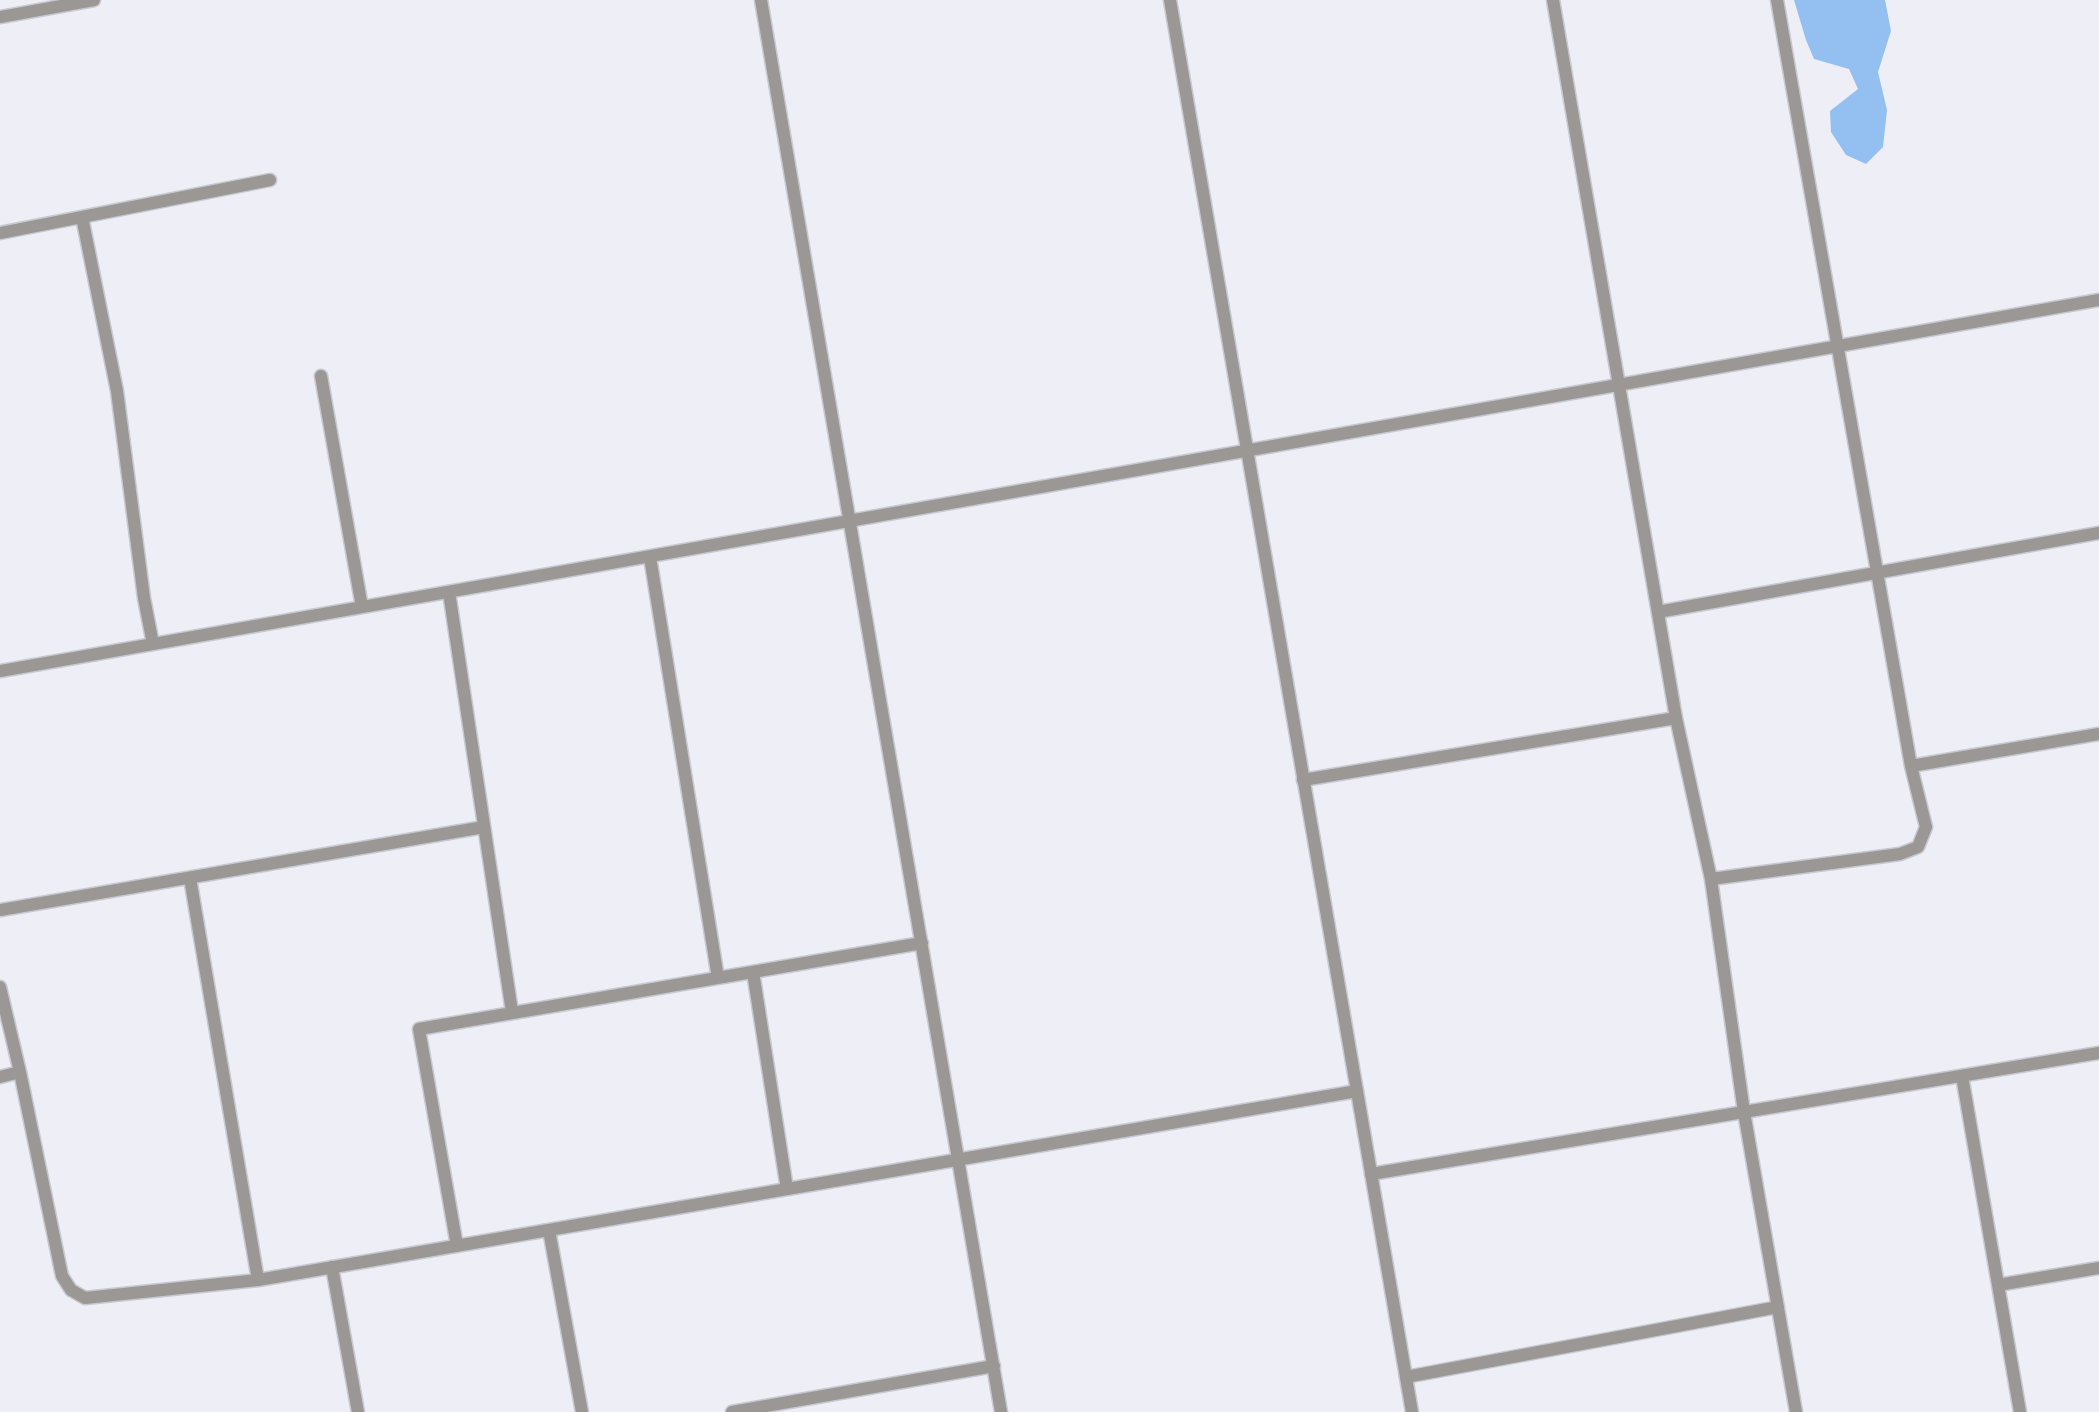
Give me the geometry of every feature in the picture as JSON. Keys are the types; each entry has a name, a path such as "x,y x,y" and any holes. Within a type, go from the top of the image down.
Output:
{"street":[{"path":"0,17 94,0"},
{"path":"761,0 1002,1412"},
{"path":"1170,0 1412,1412"},
{"path":"1552,0 1676,718 1711,878 1744,1112 1796,1412"},
{"path":"1711,878 1900,854 1918,847 1926,827 1911,766 1777,0"},
{"path":"0,233 270,180"},
{"path":"82,217 117,390 144,598 153,644"},
{"path":"0,671 2099,300"},
{"path":"321,376 362,607"},
{"path":"1658,612 2099,533"},
{"path":"650,557 718,978"},
{"path":"449,592 512,1012"},
{"path":"1304,780 1676,718"},
{"path":"1911,766 2099,734"},
{"path":"0,910 484,827"},
{"path":"190,878 258,1280"},
{"path":"457,1246 419,1029 922,943"},
{"path":"753,972 787,1189"},
{"path":"0,987 20,1072 62,1276 71,1290 85,1298 258,1280 1357,1091"},
{"path":"1371,1174 2099,1053"},
{"path":"0,1077 20,1072"},
{"path":"1962,1076 2020,1412"},
{"path":"549,1230 582,1412"},
{"path":"332,1267 358,1412"},
{"path":"1998,1285 2099,1268"},
{"path":"1406,1377 1778,1307"},
{"path":"732,1412 994,1366"}],"water":[{"path":"1794,0 1885,0 1891,31 1878,72 1887,110 1883,147 1866,164 1846,155 1831,132 1830,111 1858,89 1849,69 1814,59"}]}
